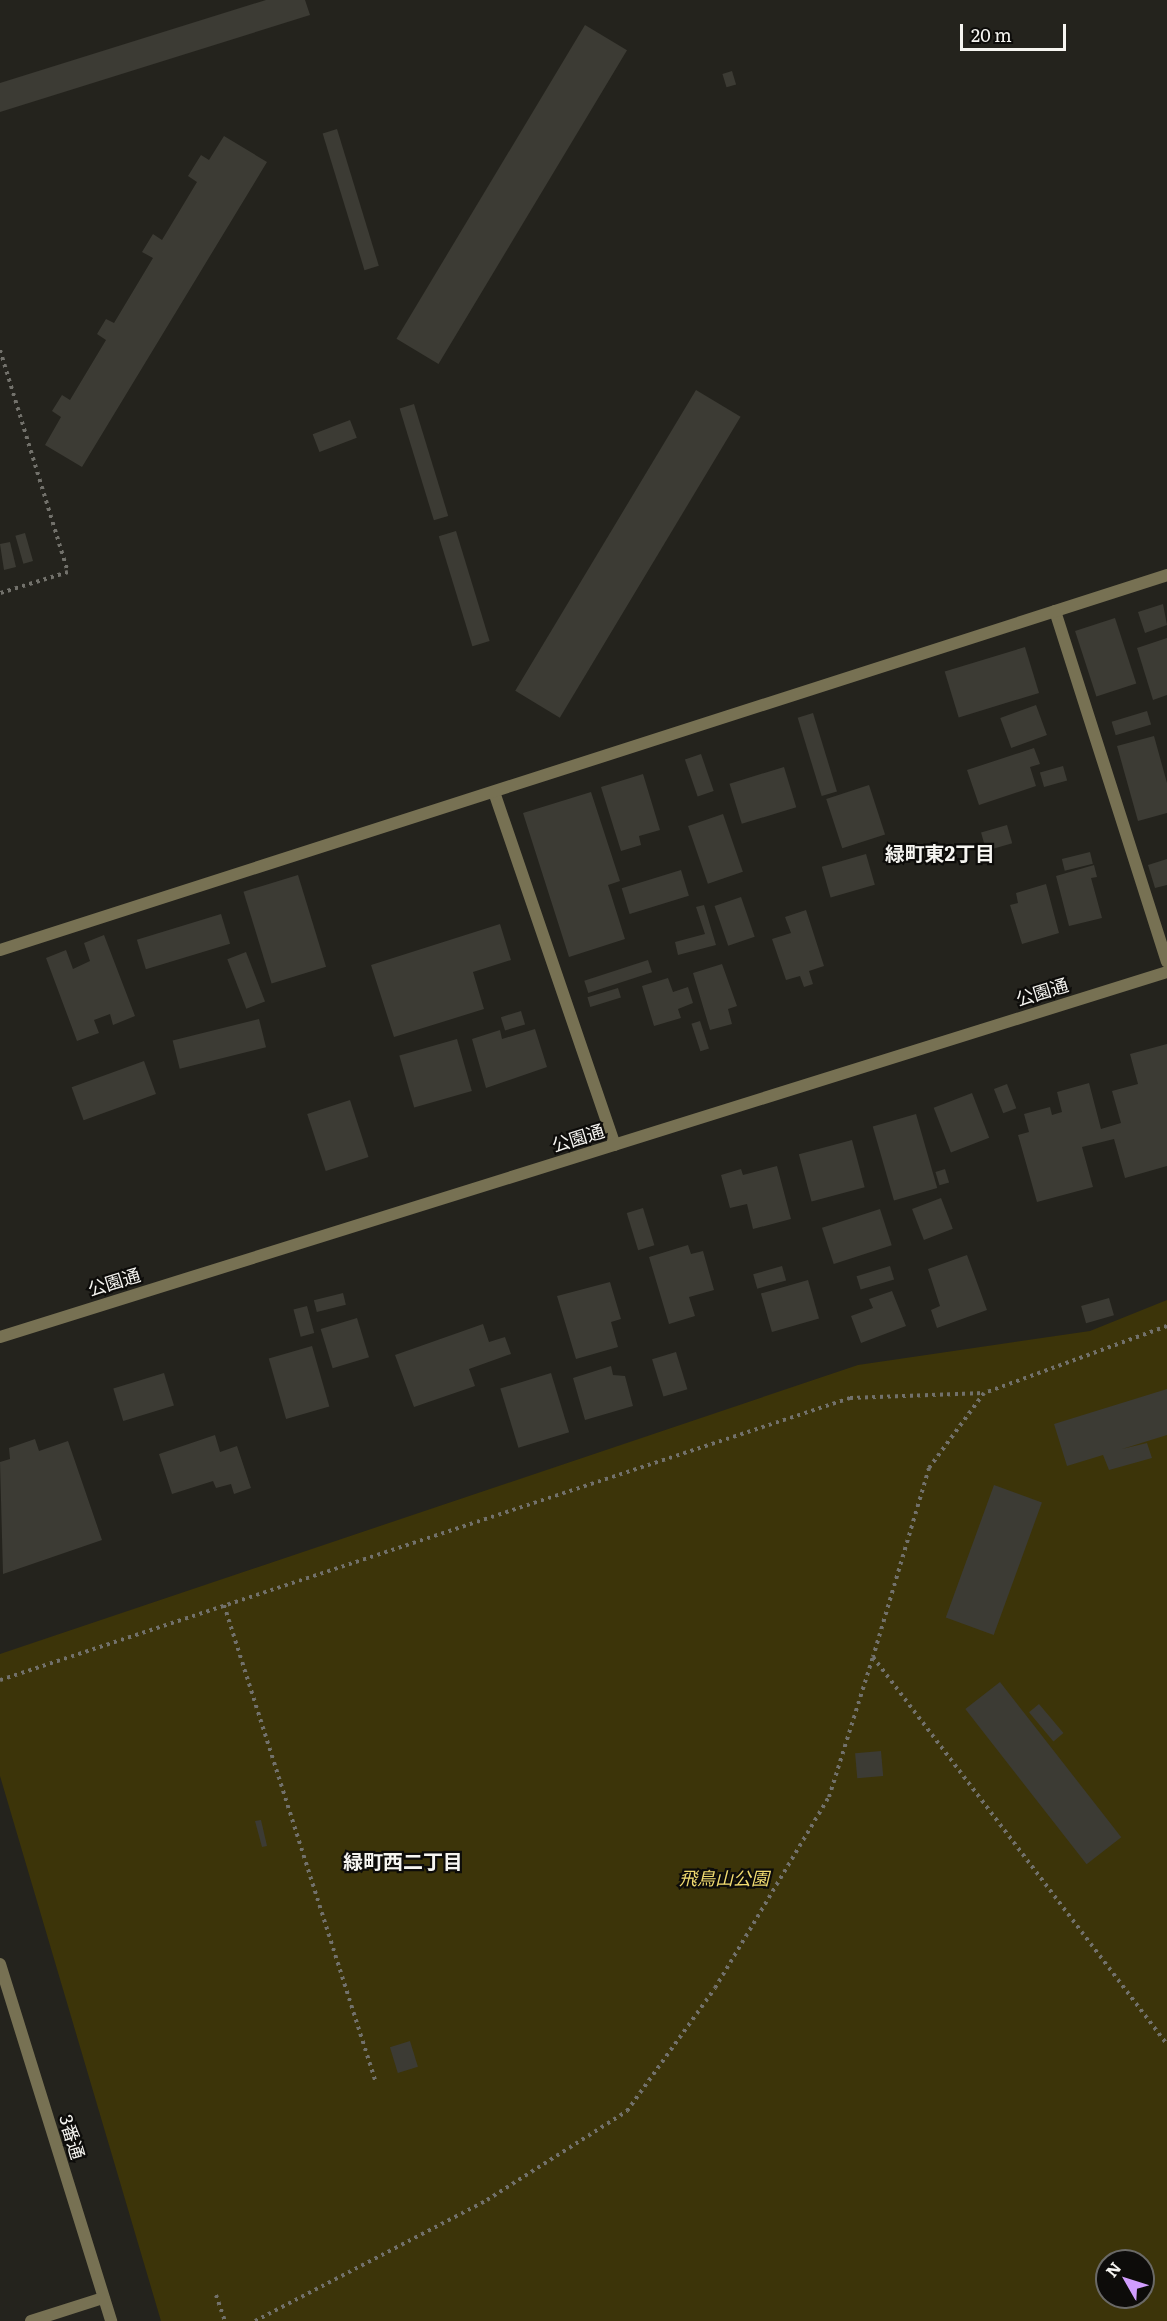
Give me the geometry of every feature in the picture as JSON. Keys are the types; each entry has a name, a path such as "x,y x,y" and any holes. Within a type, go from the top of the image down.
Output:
{"street":[{"path":"0,950 1167,575"},
{"path":"1054,611 1167,962"},
{"path":"494,792 615,1145"},
{"name":"公園通","path":"0,1337 1167,972"},
{"name":"3番通","path":"0,1964 111,2321"},
{"path":"31,2321 103,2298"}],"path":[{"path":"0,350 68,572 0,593"},
{"path":"0,1680 850,1398 984,1393 1167,1326"},
{"path":"255,2321 487,2200 627,2111 716,1988 829,1797 929,1468 984,1393"},
{"path":"224,1605 376,2083"},
{"path":"873,1657 1167,2044"},
{"path":"216,2295 225,2321"}],"green space":[{"name":"飛鳥山公園","path":"1167,1300 1167,2321 161,2321 0,1776 0,1654 858,1365 1090,1331"}],"building":[{"path":"266,0 305,0 310,15 0,112 0,83"},
{"path":"585,25 627,50 438,364 396,339"},
{"path":"732,71 736,84 727,87 722,74"},
{"path":"337,129 379,266 364,270 323,133"},
{"path":"224,136 267,162 82,467 45,445 61,417 52,411 62,395 70,400 106,340 97,334 106,319 114,323 153,258 142,252 153,234 162,240 197,182 188,176 201,155 209,160"},
{"path":"696,390 741,417 560,718 515,691"},
{"path":"414,404 448,516 434,520 400,408"},
{"path":"350,420 357,438 319,452 313,434"},
{"path":"456,531 490,641 472,646 439,536"},
{"path":"25,533 33,561 23,564 15,536"},
{"path":"10,542 16,567 4,570 0,544"},
{"path":"1163,604 1167,625 1145,633 1138,612"},
{"path":"1115,618 1136,684 1096,697 1075,631"},
{"path":"1167,638 1167,695 1153,700 1137,648"},
{"path":"1025,647 1039,693 959,717 945,672"},
{"path":"1036,705 1047,735 1011,748 1000,718"},
{"path":"1147,711 1151,724 1116,735 1112,722"},
{"path":"813,713 837,791 822,796 798,718"},
{"path":"1154,736 1167,783 1167,813 1138,821 1117,746"},
{"path":"1034,748 1040,764 1030,767 1036,786 979,805 967,770"},
{"path":"701,754 714,791 698,796 685,760"},
{"path":"1063,766 1067,780 1044,787 1040,773"},
{"path":"784,767 796,807 742,824 729,784"},
{"path":"643,774 660,830 639,836 641,845 621,851 601,787"},
{"path":"869,785 885,834 842,848 826,799"},
{"path":"591,792 620,881 608,885 625,939 569,957 523,813"},
{"path":"723,814 743,872 708,884 688,826"},
{"path":"1007,825 1012,843 986,851 981,832"},
{"path":"1090,852 1093,864 1065,871 1062,859"},
{"path":"866,854 875,885 831,897 822,867"},
{"path":"1167,859 1167,885 1155,888 1148,865"},
{"path":"1094,865 1097,877 1091,878 1102,918 1069,926 1056,876"},
{"path":"681,870 689,896 630,914 622,888"},
{"path":"298,875 326,967 272,983 243,892"},
{"path":"1046,884 1059,933 1022,944 1010,905 1018,903 1016,893"},
{"path":"741,897 755,937 728,946 715,906"},
{"path":"704,905 716,945 678,955 675,942 705,934 696,907"},
{"path":"806,910 824,966 809,971 813,984 804,987 800,976 786,980 772,939 791,933 785,917"},
{"path":"221,914 230,944 146,969 137,940"},
{"path":"500,924 511,960 473,972 484,1009 394,1037 371,965"},
{"path":"104,935 135,1016 113,1025 110,1014 94,1020 99,1033 77,1041 46,958 66,950 73,969 90,961 84,943"},
{"path":"246,952 265,1001 246,1009 227,959"},
{"path":"648,960 652,972 588,993 584,981"},
{"path":"722,964 737,1006 728,1009 732,1024 710,1030 693,973"},
{"path":"668,978 673,992 688,987 693,1003 678,1009 681,1018 654,1026 642,986"},
{"path":"618,988 621,998 590,1007 587,997"},
{"path":"521,1011 525,1024 505,1031 501,1017"},
{"path":"259,1019 266,1047 180,1069 173,1041"},
{"path":"700,1021 709,1049 700,1051 691,1024"},
{"path":"535,1029 547,1067 486,1088 472,1039 500,1030 502,1039"},
{"path":"457,1039 472,1091 414,1107 399,1056"},
{"path":"1167,1044 1167,1166 1125,1178 1114,1139 1082,1147 1093,1187 1037,1202 1018,1135 1029,1132 1024,1114 1050,1107 1052,1115 1062,1112 1057,1092 1089,1083 1101,1129 1121,1123 1112,1091 1138,1084 1130,1054"},
{"path":"144,1061 156,1094 84,1120 72,1087"},
{"path":"1007,1084 1016,1108 1003,1113 994,1089"},
{"path":"972,1093 989,1138 951,1153 934,1108"},
{"path":"350,1100 369,1157 326,1171 307,1114"},
{"path":"916,1114 937,1188 894,1200 873,1126"},
{"path":"852,1140 865,1187 812,1202 799,1154"},
{"path":"777,1166 791,1219 753,1229 747,1204 730,1208 721,1175 741,1169 743,1175"},
{"path":"945,1169 949,1182 940,1185 935,1172"},
{"path":"941,1198 953,1229 924,1240 912,1209"},
{"path":"643,1208 654,1245 638,1250 627,1213"},
{"path":"880,1209 892,1245 834,1264 822,1228"},
{"path":"688,1245 691,1254 703,1251 714,1290 689,1297 695,1316 669,1324 649,1257"},
{"path":"967,1255 987,1310 937,1328 931,1310 940,1306 928,1269"},
{"path":"782,1266 786,1280 757,1289 753,1274"},
{"path":"890,1266 894,1279 861,1290 857,1276"},
{"path":"808,1280 819,1318 772,1332 761,1294"},
{"path":"610,1282 621,1319 611,1322 618,1347 576,1359 557,1296"},
{"path":"892,1291 906,1326 861,1343 851,1316 873,1308 869,1299"},
{"path":"343,1293 346,1305 317,1312 314,1300"},
{"path":"1109,1298 1114,1315 1086,1323 1081,1306"},
{"path":"307,1306 314,1333 301,1337 293,1310"},
{"path":"357,1318 369,1357 333,1368 321,1329"},
{"path":"483,1324 489,1342 505,1337 511,1354 469,1369 475,1386 414,1407 395,1355"},
{"path":"312,1346 329,1407 286,1419 269,1358"},
{"path":"676,1352 687,1389 663,1397 652,1359"},
{"path":"611,1366 613,1375 625,1376 633,1406 585,1420 573,1378"},
{"path":"164,1373 174,1406 123,1421 113,1388"},
{"path":"551,1373 569,1432 518,1448 500,1388"},
{"path":"1167,1389 1167,1435 1122,1449 1147,1443 1152,1458 1109,1470 1103,1455 1067,1466 1054,1424"},
{"path":"215,1435 220,1452 237,1446 251,1488 234,1494 231,1484 216,1488 213,1481 172,1494 159,1454"},
{"path":"35,1439 39,1451 68,1441 102,1540 3,1574 0,1462 10,1459 9,1448"},
{"path":"994,1485 1042,1502 994,1635 946,1617"},
{"path":"1000,1682 1121,1837 1087,1864 965,1709"},
{"path":"1039,1704 1063,1733 1053,1741 1029,1712"},
{"path":"881,1751 883,1776 857,1778 855,1753"},
{"path":"261,1820 267,1846 262,1847 255,1821"},
{"path":"410,2041 418,2067 398,2073 390,2047"}],"district":[{"name":"緑町東2丁目","path":"940,852"},
{"name":"緑町西二丁目","path":"403,1860"}]}
